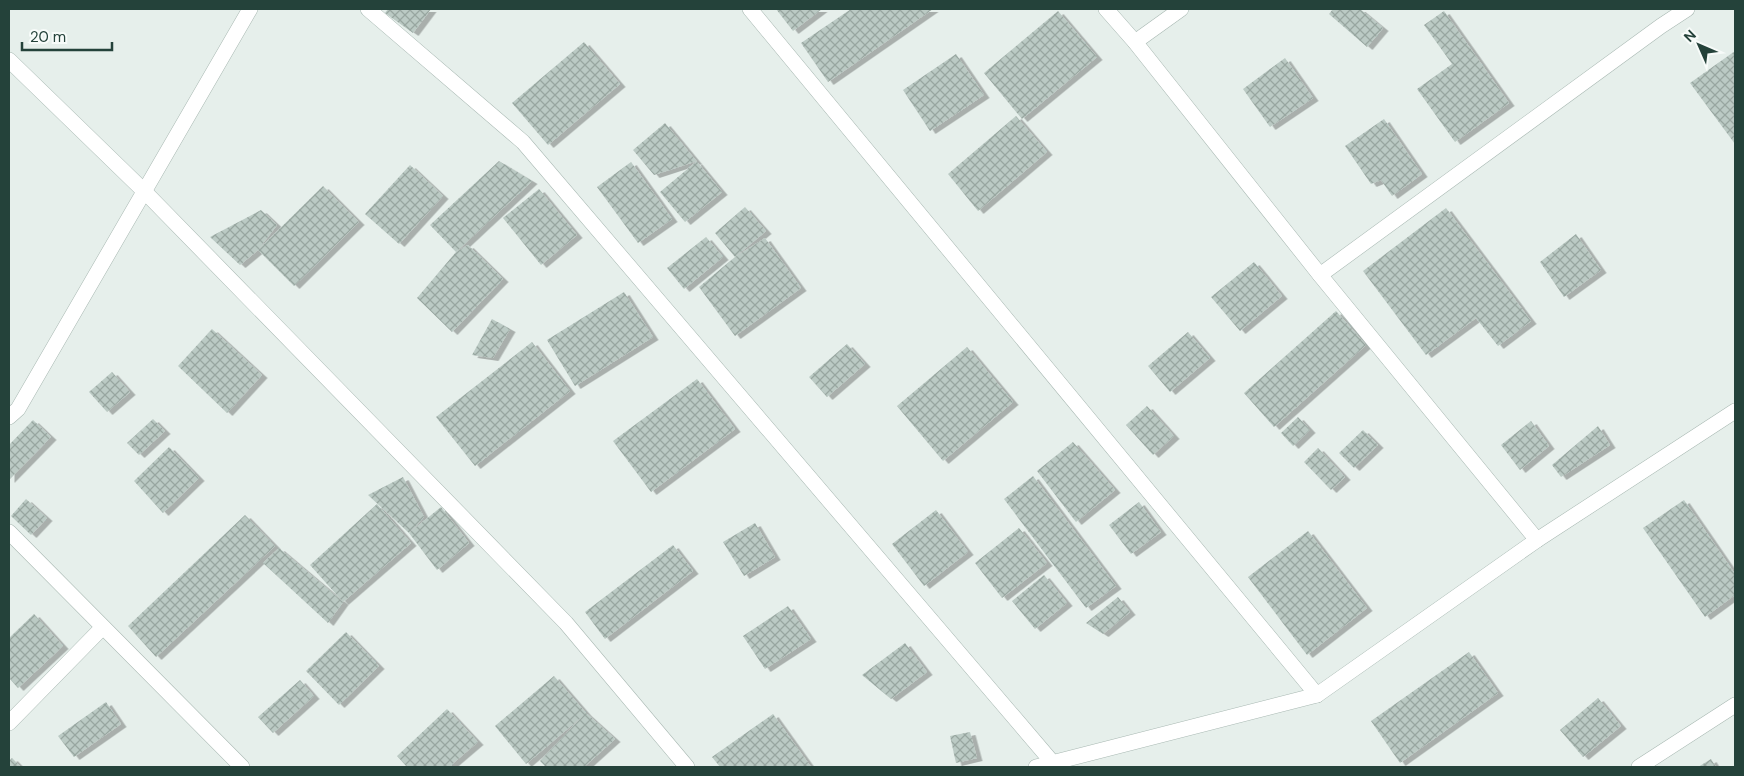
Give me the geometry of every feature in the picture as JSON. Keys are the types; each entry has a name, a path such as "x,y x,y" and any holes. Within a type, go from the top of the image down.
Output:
{"street":[{"path":"9,417 18,409 250,9"},
{"path":"368,9 523,142 1052,763"},
{"path":"750,9 1317,695"},
{"path":"1106,9 1135,42 1320,275 1537,540"},
{"path":"1135,42 1182,9"},
{"path":"1320,275 1687,9"},
{"path":"9,60 144,191 566,622 687,767"},
{"path":"1036,767 1317,695 1537,540 1735,411"},
{"path":"9,532 102,628 242,767"},
{"path":"9,723 102,628"},
{"path":"1639,767 1735,705"}],"building":[{"path":"388,9 431,9 413,33 385,13"},
{"path":"776,9 822,9 793,31"},
{"path":"851,9 933,9 828,82 801,43"},
{"path":"1333,9 1360,9 1383,28 1367,47 1329,14"},
{"path":"1058,11 1097,57 1022,119 984,73"},
{"path":"1444,11 1509,103 1455,142 1417,89 1452,64 1424,25"},
{"path":"584,42 620,84 548,145 512,103"},
{"path":"1735,51 1735,144 1690,83"},
{"path":"956,54 984,95 930,131 903,90"},
{"path":"1285,58 1313,98 1270,127 1243,89"},
{"path":"1016,116 1047,152 978,211 948,174"},
{"path":"1384,119 1422,174 1392,196 1381,180 1371,184 1345,146"},
{"path":"665,123 697,161 654,175 633,150"},
{"path":"499,161 532,181 456,252 430,225"},
{"path":"697,161 722,192 685,222 660,192"},
{"path":"631,162 672,219 638,243 597,187"},
{"path":"410,165 443,196 399,244 365,214"},
{"path":"323,186 359,222 294,286 258,250"},
{"path":"539,189 577,235 541,265 503,218"},
{"path":"745,207 766,231 735,257 715,233"},
{"path":"1446,208 1531,321 1498,346 1476,318 1426,355 1363,271"},
{"path":"261,210 277,225 258,250 240,265 210,237"},
{"path":"1576,234 1601,270 1564,297 1540,262"},
{"path":"706,237 723,257 684,289 667,268"},
{"path":"765,238 801,288 735,336 699,287 735,257"},
{"path":"468,245 503,279 452,332 417,298 456,252"},
{"path":"1254,262 1282,296 1240,331 1211,297"},
{"path":"624,292 653,337 575,386 547,340"},
{"path":"1336,311 1366,345 1274,427 1244,393"},
{"path":"492,319 510,329 493,358 472,355"},
{"path":"212,329 262,375 227,413 178,366"},
{"path":"1188,332 1210,358 1170,392 1148,366"},
{"path":"532,342 570,391 475,466 436,417"},
{"path":"847,344 865,364 827,397 809,377"},
{"path":"967,347 1013,402 943,461 897,406"},
{"path":"112,372 130,392 107,412 89,392"},
{"path":"697,379 735,429 651,492 613,441"},
{"path":"1147,406 1174,436 1153,455 1126,425"},
{"path":"1298,417 1310,430 1293,446 1281,433"},
{"path":"153,419 165,431 139,455 127,443"},
{"path":"33,420 51,437 9,480 9,445"},
{"path":"1531,421 1549,446 1520,470 1501,445"},
{"path":"1598,426 1610,445 1561,477 1552,465"},
{"path":"1363,430 1378,445 1354,468 1339,453"},
{"path":"1073,442 1115,490 1076,522 1037,471"},
{"path":"169,447 199,478 163,513 134,481"},
{"path":"1318,448 1345,477 1331,490 1304,462"},
{"path":"1033,476 1116,586 1086,608 1004,499"},
{"path":"403,477 424,517 409,533 368,495"},
{"path":"26,499 47,518 31,535 11,516"},
{"path":"1684,500 1735,574 1735,595 1705,617 1643,528"},
{"path":"1139,502 1161,532 1131,554 1109,525"},
{"path":"377,504 411,543 343,602 310,565"},
{"path":"441,507 469,543 437,570 409,533"},
{"path":"936,510 968,552 924,586 892,544"},
{"path":"245,515 275,546 156,657 128,626"},
{"path":"755,523 775,557 744,576 723,542"},
{"path":"1019,528 1047,563 1002,598 975,563"},
{"path":"1308,531 1367,608 1307,655 1248,577"},
{"path":"673,545 693,571 605,639 585,612"},
{"path":"279,548 343,602 328,623 263,563"},
{"path":"1044,575 1067,603 1035,629 1012,601"},
{"path":"1118,597 1130,612 1103,634 1086,623"},
{"path":"788,606 811,639 765,669 743,636"},
{"path":"34,614 63,646 18,688 9,678 9,638"},
{"path":"346,632 379,666 339,705 306,671"},
{"path":"905,643 927,672 891,699 862,675"},
{"path":"1469,652 1498,693 1400,763 1371,721"},
{"path":"554,676 586,713 615,739 584,767 546,767 540,761 584,715 526,764 495,726"},
{"path":"300,680 314,696 273,733 258,717"},
{"path":"1598,698 1621,726 1583,757 1560,730"},
{"path":"106,702 121,724 74,757 58,736"},
{"path":"447,709 478,742 451,765 453,767 407,767 397,756"},
{"path":"773,714 811,767 720,767 712,757"},
{"path":"970,732 977,758 956,763 950,736"},
{"path":"12,758 21,767 9,767 9,761"},
{"path":"1711,759 1716,767 1698,767"}]}
